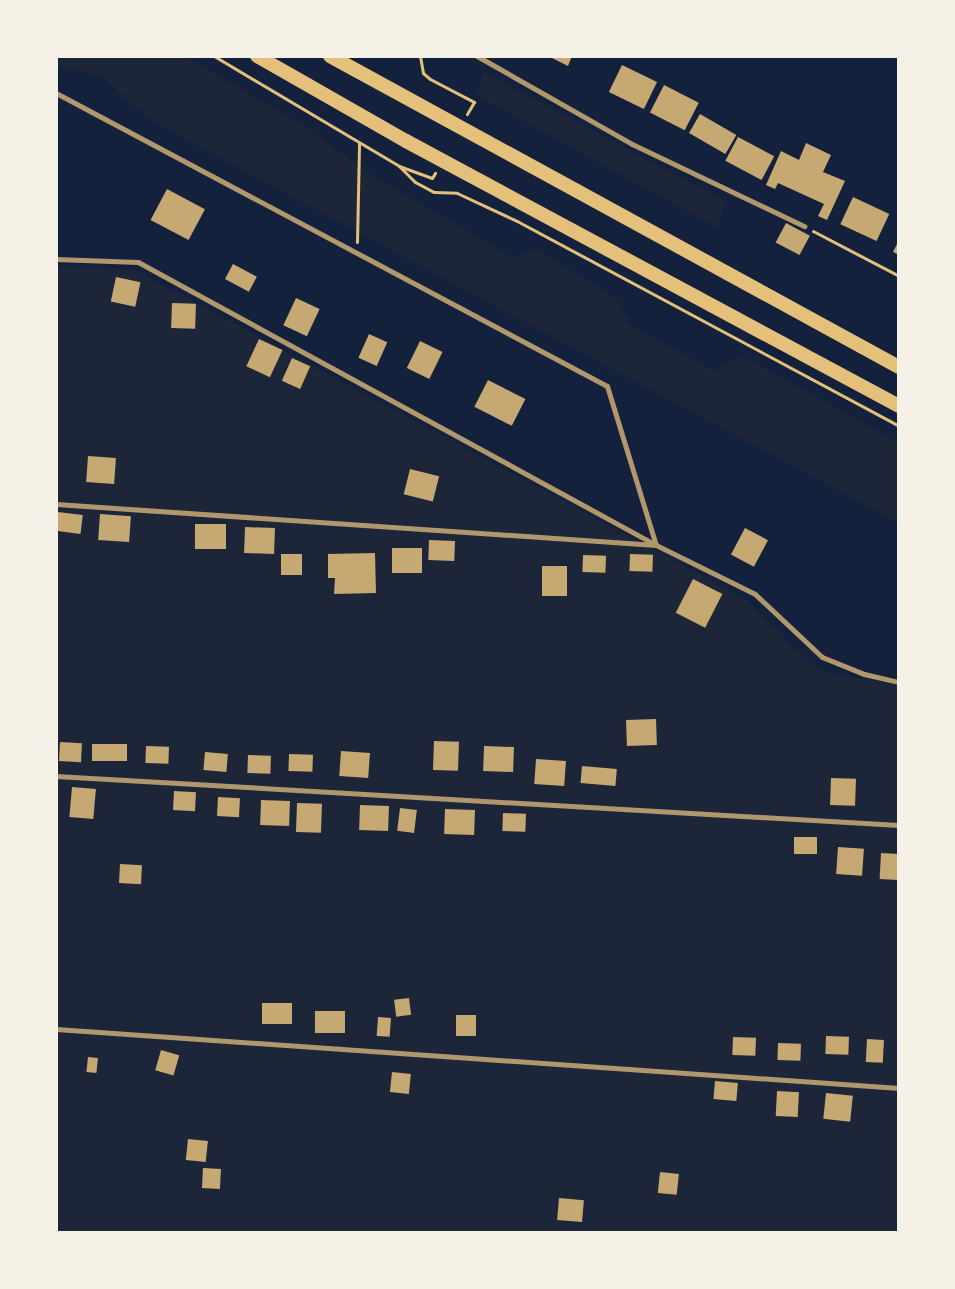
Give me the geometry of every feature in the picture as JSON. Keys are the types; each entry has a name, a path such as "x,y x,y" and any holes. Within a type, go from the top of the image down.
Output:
{"highway":[{"path":"257,56 406,141 899,406"},
{"path":"330,56 899,367"}],"street":[{"path":"477,56 632,144 804,226"},
{"path":"56,93 607,386 656,544"},
{"path":"56,259 138,262 656,544 755,594 822,657 864,674 899,682"},
{"path":"56,504 656,544"},
{"path":"56,776 899,825"},
{"path":"56,1029 899,1088"}],"path":[{"path":"214,56 399,166 432,178"},
{"path":"420,56 423,73 430,79 474,102"},
{"path":"357,253 359,143"},
{"path":"399,166 415,182 434,192 457,193 508,216 899,426"},
{"path":"804,226 899,276"}],"shaded area":[{"path":"56,56 184,56 303,125 375,177 512,257 537,249 616,298 631,325 713,371 742,356 899,443 899,523 148,119 100,75 56,67"},
{"path":"483,72 727,202 718,228 476,95"},
{"path":"56,266 133,269 747,600 818,670 899,686 899,1233 56,1233"}],"building":[{"path":"548,56 572,56 568,66"},
{"path":"622,65 657,82 644,109 609,92"},
{"path":"664,85 699,103 685,130 650,113"},
{"path":"700,114 736,135 725,154 689,133"},
{"path":"738,137 774,156 762,180 725,161"},
{"path":"806,143 831,155 823,172 845,181 827,220 818,216 824,204 778,183 775,189 766,185 781,151 799,160"},
{"path":"167,189 205,209 189,240 151,220"},
{"path":"853,197 889,214 877,241 840,224"},
{"path":"786,223 810,236 800,255 776,242"},
{"path":"899,240 899,255 893,252"},
{"path":"233,264 257,277 249,292 225,279"},
{"path":"116,277 140,282 135,307 111,301"},
{"path":"296,298 320,309 307,336 283,325"},
{"path":"172,303 196,304 195,329 171,328"},
{"path":"369,334 387,342 377,366 358,358"},
{"path":"259,339 283,350 270,377 246,366"},
{"path":"420,341 442,352 429,379 407,368"},
{"path":"292,358 310,366 300,389 282,381"},
{"path":"488,380 525,399 512,426 474,407"},
{"path":"88,456 116,458 114,484 86,482"},
{"path":"410,469 439,476 433,501 404,494"},
{"path":"58,512 83,515 80,534 56,531"},
{"path":"100,514 131,516 129,542 98,540"},
{"path":"195,524 226,524 226,549 195,549"},
{"path":"245,527 275,528 274,554 244,553"},
{"path":"745,528 768,540 754,567 731,554"},
{"path":"429,540 455,541 454,561 428,560"},
{"path":"392,548 422,548 422,573 392,573"},
{"path":"375,553 376,593 334,594 335,578 328,578 328,554"},
{"path":"281,554 302,554 302,575 281,575"},
{"path":"630,554 653,555 652,572 629,571"},
{"path":"583,555 606,556 605,573 582,572"},
{"path":"542,566 567,566 567,596 542,596"},
{"path":"693,579 722,594 705,628 676,613"},
{"path":"656,719 657,745 627,746 626,720"},
{"path":"434,741 459,742 458,771 433,770"},
{"path":"60,742 82,743 81,762 59,761"},
{"path":"92,744 127,744 127,761 92,761"},
{"path":"146,746 169,747 168,764 145,763"},
{"path":"484,746 514,747 513,772 483,771"},
{"path":"341,751 370,753 368,778 339,776"},
{"path":"205,752 228,754 226,772 203,770"},
{"path":"289,754 313,755 312,772 288,771"},
{"path":"248,755 271,756 270,774 247,773"},
{"path":"536,759 566,761 564,786 534,784"},
{"path":"582,766 617,769 615,786 581,783"},
{"path":"831,778 856,779 855,806 830,805"},
{"path":"72,787 96,789 93,819 69,817"},
{"path":"174,791 196,792 195,811 173,810"},
{"path":"218,797 240,798 239,817 217,816"},
{"path":"261,800 290,801 289,826 260,825"},
{"path":"297,803 322,804 321,833 296,832"},
{"path":"360,805 389,806 388,831 359,830"},
{"path":"400,808 417,810 414,833 397,831"},
{"path":"445,809 475,810 474,835 444,834"},
{"path":"503,813 526,814 525,832 502,831"},
{"path":"794,837 817,837 817,854 794,854"},
{"path":"838,847 864,849 862,876 836,874"},
{"path":"881,853 899,854 898,880 880,879"},
{"path":"120,864 142,865 141,884 119,883"},
{"path":"409,998 411,1015 396,1017 394,1000"},
{"path":"262,1003 292,1003 292,1024 262,1024"},
{"path":"315,1011 345,1011 345,1033 315,1033"},
{"path":"456,1015 476,1015 476,1036 456,1036"},
{"path":"378,1017 391,1018 390,1037 377,1036"},
{"path":"826,1036 849,1037 848,1055 825,1054"},
{"path":"733,1037 756,1038 755,1056 732,1055"},
{"path":"867,1039 884,1040 883,1063 866,1062"},
{"path":"778,1043 801,1044 800,1061 777,1060"},
{"path":"161,1050 179,1055 173,1075 155,1070"},
{"path":"88,1057 98,1058 96,1073 86,1072"},
{"path":"392,1072 411,1074 409,1094 390,1092"},
{"path":"715,1081 738,1083 736,1101 713,1099"},
{"path":"777,1091 799,1092 798,1117 776,1116"},
{"path":"826,1093 853,1096 850,1122 823,1119"},
{"path":"188,1139 208,1141 206,1162 186,1160"},
{"path":"203,1168 221,1169 220,1189 202,1188"},
{"path":"660,1172 679,1174 677,1195 658,1193"},
{"path":"559,1198 584,1200 582,1222 557,1220"}]}
